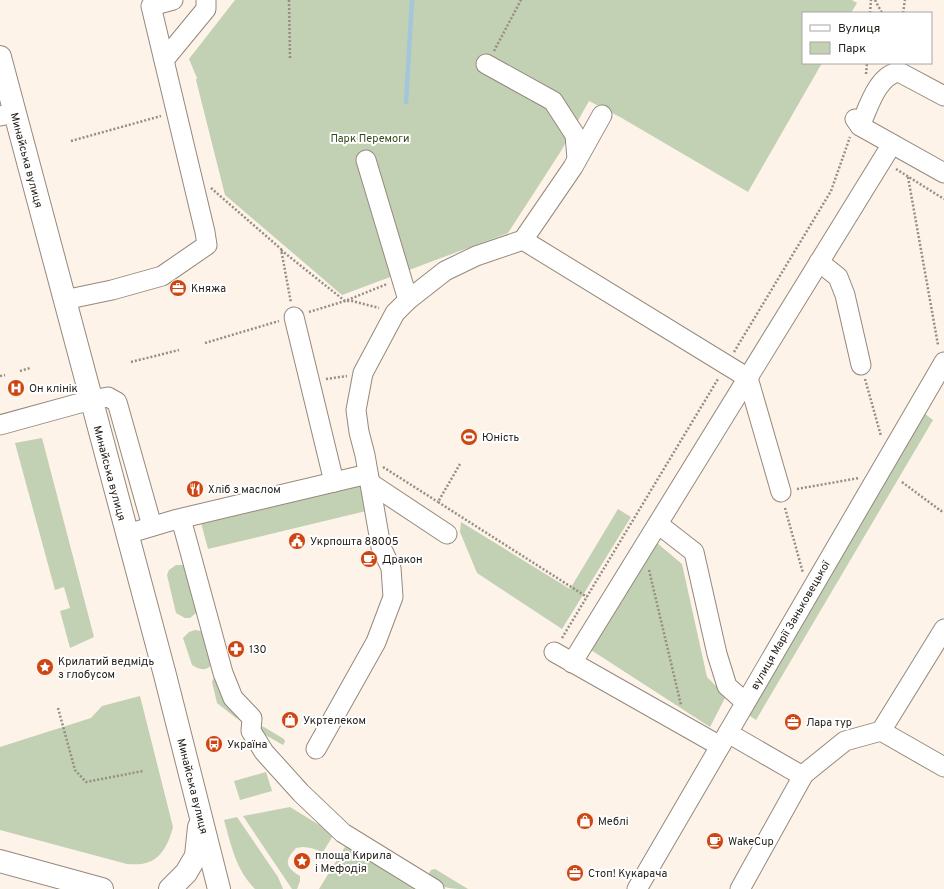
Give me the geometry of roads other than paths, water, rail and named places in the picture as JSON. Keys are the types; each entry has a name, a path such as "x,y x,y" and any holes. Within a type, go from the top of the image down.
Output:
{"main road":[{"name":"Минайська вулиця","path":"0,57 7,115 64,300 127,534 219,889"},
{"path":"170,889 186,873 196,856 201,816"},
{"path":"0,861 102,889"}],"street":[{"path":"64,300 112,290 162,276 207,245 151,6 173,0"},
{"path":"164,60 206,9 206,0"},
{"path":"486,64 553,101 575,136 577,159"},
{"path":"944,96 899,72 894,73 889,75 879,85 857,123 944,174"},
{"path":"316,749 376,642 393,597 391,568 381,546 356,410 363,373 402,306 445,271 476,256 524,240 577,159 602,115"},
{"path":"572,663 892,144"},
{"path":"366,160 402,306"},
{"path":"524,240 748,378 781,492"},
{"path":"819,262 838,277 845,295 862,365"},
{"path":"294,317 334,482"},
{"name":"вулиця Марії Заньковецької","path":"637,889 724,740 941,354"},
{"path":"0,424 91,400 108,397 117,402 152,526"},
{"path":"127,534 174,520 334,482 369,479 446,534"},
{"path":"180,523 183,526 224,673 233,698 252,718 251,731 264,752 301,793 343,833 434,889"},
{"path":"658,524 694,552 717,654 727,686 745,702"},
{"path":"740,889 804,774 845,741 881,731 944,629"},
{"path":"554,652 686,727 724,740 799,774 804,774"},
{"path":"881,731 944,767"}],"waterway":[{"path":"406,102 412,0"}],"place":[{"name":"Княжа","path":"178,288"},
{"name":"Он клінік","path":"16,388"},
{"name":"Юність","path":"469,437"},
{"name":"Хліб з маслом","path":"195,489"},
{"name":"Укрпошта 88005","path":"297,541"},
{"name":"Дракон","path":"369,559"},
{"name":"130","path":"236,649"},
{"name":"Крилатий ведмідь з глобусом","path":"45,667"},
{"name":"Укртелеком","path":"290,720"},
{"name":"Лара тур","path":"793,722"},
{"name":"Україна","path":"214,744"},
{"name":"Меблi","path":"585,821"},
{"name":"WakeCup","path":"715,841"},
{"name":"площа Кирила і Мефодія","path":"302,861"},
{"name":"Стоп! Кукарача","path":"575,873"}],"park label":[{"name":"Парк Перемоги","path":"370,138"}]}
